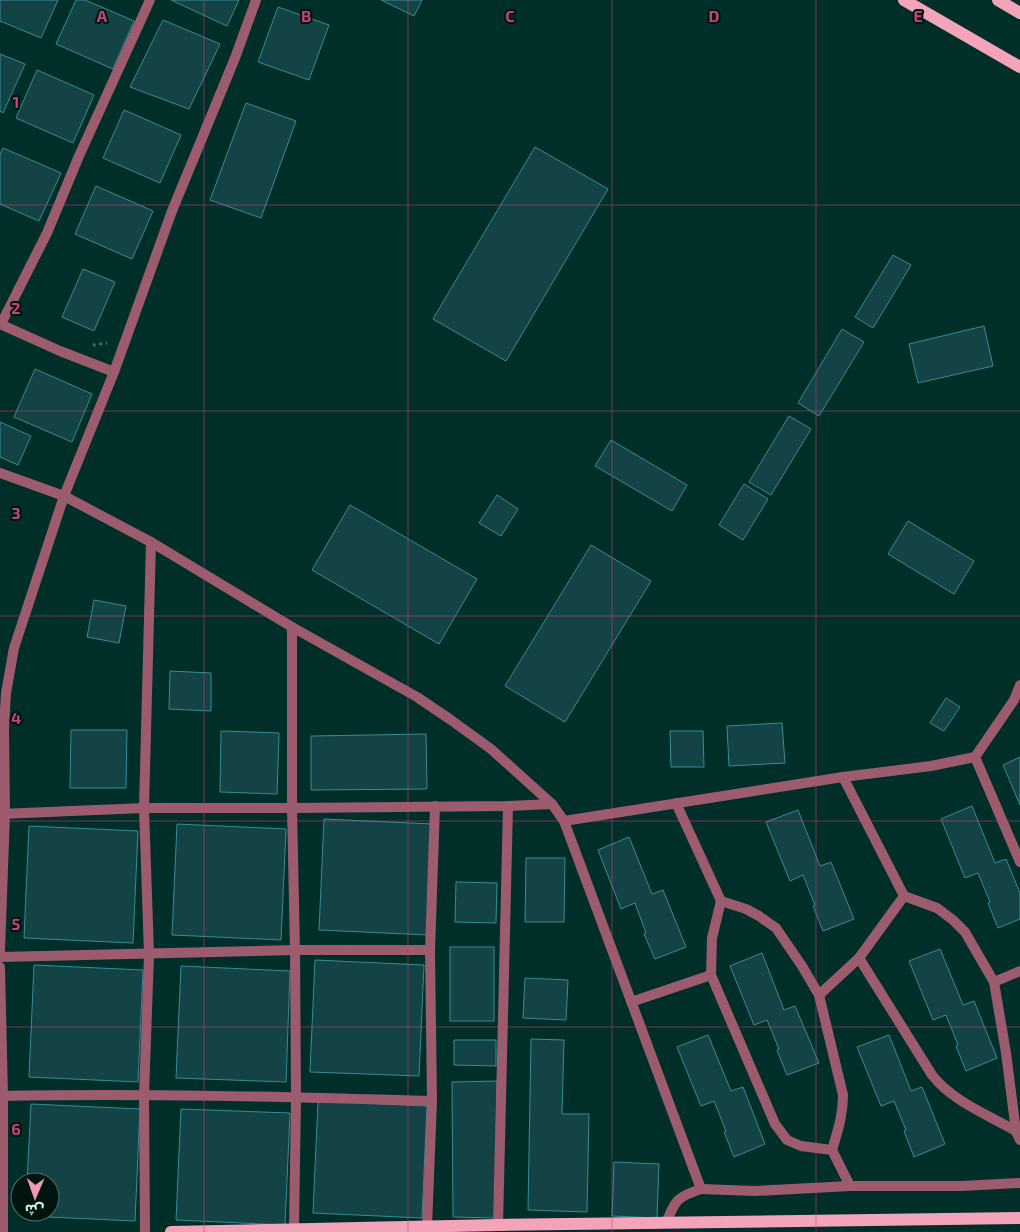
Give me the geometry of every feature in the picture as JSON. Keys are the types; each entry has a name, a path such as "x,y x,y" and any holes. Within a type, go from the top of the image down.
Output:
{"main road":[{"path":"904,0 1020,67"},
{"path":"998,0 1020,13"},
{"path":"171,1232 498,1225 1020,1218"}],"street":[{"path":"114,372 60,351 1,324 47,233 79,156 150,0"},
{"path":"0,951 4,728 6,693 14,648 64,496 114,372 172,211 235,58 256,0"},
{"path":"0,473 64,496 151,542 292,627 417,697 491,749 552,804 564,821 701,1189"},
{"path":"145,1232 144,1095 149,954 144,808 151,542"},
{"path":"292,627 292,808 296,1097 294,1229"},
{"path":"564,821 843,777 931,766 976,757 1017,699 1020,685"},
{"path":"976,757 1020,862"},
{"path":"843,777 904,896 937,908 953,920 965,932 994,982 1018,1135"},
{"path":"676,803 721,901 712,938 711,975 775,1124 787,1140 801,1146 832,1150"},
{"path":"3,814 144,808 508,806 552,804"},
{"path":"427,1227 432,1101 430,950 435,806"},
{"path":"498,1225 508,806"},
{"path":"819,995 859,958 904,896"},
{"path":"721,901 746,909 776,928 819,995 843,1094 840,1125 832,1150 850,1186"},
{"path":"0,957 295,950 430,950"},
{"path":"859,958 940,1085 957,1098 1018,1135"},
{"path":"0,967 3,1232"},
{"path":"994,982 1020,970"},
{"path":"631,1002 711,975"},
{"path":"1,1096 144,1095 432,1101"},
{"path":"666,1223 672,1208 678,1200 701,1189 755,1191 850,1186 962,1186 1020,1183"}],"building":[{"path":"0,0 58,0 41,38 0,21"},
{"path":"76,0 85,0 134,21 113,69 56,44"},
{"path":"171,0 239,0 227,26"},
{"path":"381,0 422,0 414,16"},
{"path":"278,7 329,25 309,80 258,62"},
{"path":"163,20 220,44 189,109 130,87"},
{"path":"0,54 25,64 3,113 0,111"},
{"path":"37,70 94,95 73,143 16,118"},
{"path":"246,103 296,121 261,218 210,200"},
{"path":"124,110 181,135 160,183 103,158"},
{"path":"535,147 608,189 506,361 433,319"},
{"path":"3,148 61,173 39,221 0,204 0,155"},
{"path":"96,186 153,211 132,259 75,234"},
{"path":"893,255 911,265 873,328 855,317"},
{"path":"83,269 115,282 94,331 62,317"},
{"path":"984,326 993,366 918,383 909,344"},
{"path":"842,329 864,342 819,416 798,403"},
{"path":"35,369 92,394 72,442 14,417"},
{"path":"789,416 811,429 771,495 749,482"},
{"path":"0,422 31,436 18,465 0,457"},
{"path":"611,440 687,485 672,511 595,466"},
{"path":"744,484 768,499 743,540 719,525"},
{"path":"497,495 518,509 501,536 479,523"},
{"path":"350,505 477,579 439,644 312,570"},
{"path":"908,521 974,561 954,594 888,554"},
{"path":"591,545 651,581 565,722 505,686"},
{"path":"94,600 126,606 119,643 87,637"},
{"path":"170,671 211,673 211,711 169,709"},
{"path":"946,698 960,707 944,731 930,723"},
{"path":"782,723 785,763 729,766 727,726"},
{"path":"71,730 127,730 126,788 70,788"},
{"path":"221,731 279,733 277,794 220,792"},
{"path":"670,731 703,731 704,767 671,767"},
{"path":"426,734 427,789 311,790 311,736"},
{"path":"1020,757 1020,805 1003,765"},
{"path":"972,806 995,863 1006,859 1020,893 1020,919 998,928 978,873 965,878 941,819"},
{"path":"798,810 820,866 831,862 854,919 823,931 803,875 790,881 766,822"},
{"path":"324,819 433,824 428,935 319,930"},
{"path":"177,824 286,829 281,940 172,935"},
{"path":"29,826 138,831 133,943 24,938"},
{"path":"629,837 652,894 663,890 686,947 655,959 644,934 646,933 635,903 621,909 598,850"},
{"path":"526,858 565,858 564,922 525,922"},
{"path":"456,882 497,883 496,923 455,922"},
{"path":"450,947 494,947 494,1021 450,1021"},
{"path":"940,949 963,1005 974,1001 997,1058 966,1071 946,1015 933,1020 909,961"},
{"path":"762,953 784,1010 795,1006 819,1063 787,1075 767,1020 754,1025 730,966"},
{"path":"315,960 424,965 419,1076 310,1072"},
{"path":"34,965 143,970 138,1082 29,1077"},
{"path":"181,966 290,971 286,1082 176,1078"},
{"path":"525,978 568,980 566,1020 523,1018"},
{"path":"708,1035 731,1091 743,1087 765,1144 734,1157 714,1101 701,1106 677,1047"},
{"path":"889,1035 911,1091 922,1087 945,1144 914,1157 904,1131 906,1130 894,1101 881,1106 857,1047"},
{"path":"531,1039 564,1040 562,1114 589,1114 587,1212 528,1210"},
{"path":"454,1040 496,1040 496,1066 454,1065"},
{"path":"497,1081 495,1218 453,1217 452,1082"},
{"path":"318,1101 427,1106 422,1218 313,1213"},
{"path":"31,1104 140,1109 135,1221 60,1218 60,1172 28,1172"},
{"path":"181,1109 290,1113 285,1225 176,1220"},
{"path":"614,1162 659,1164 657,1218 612,1216"}]}
